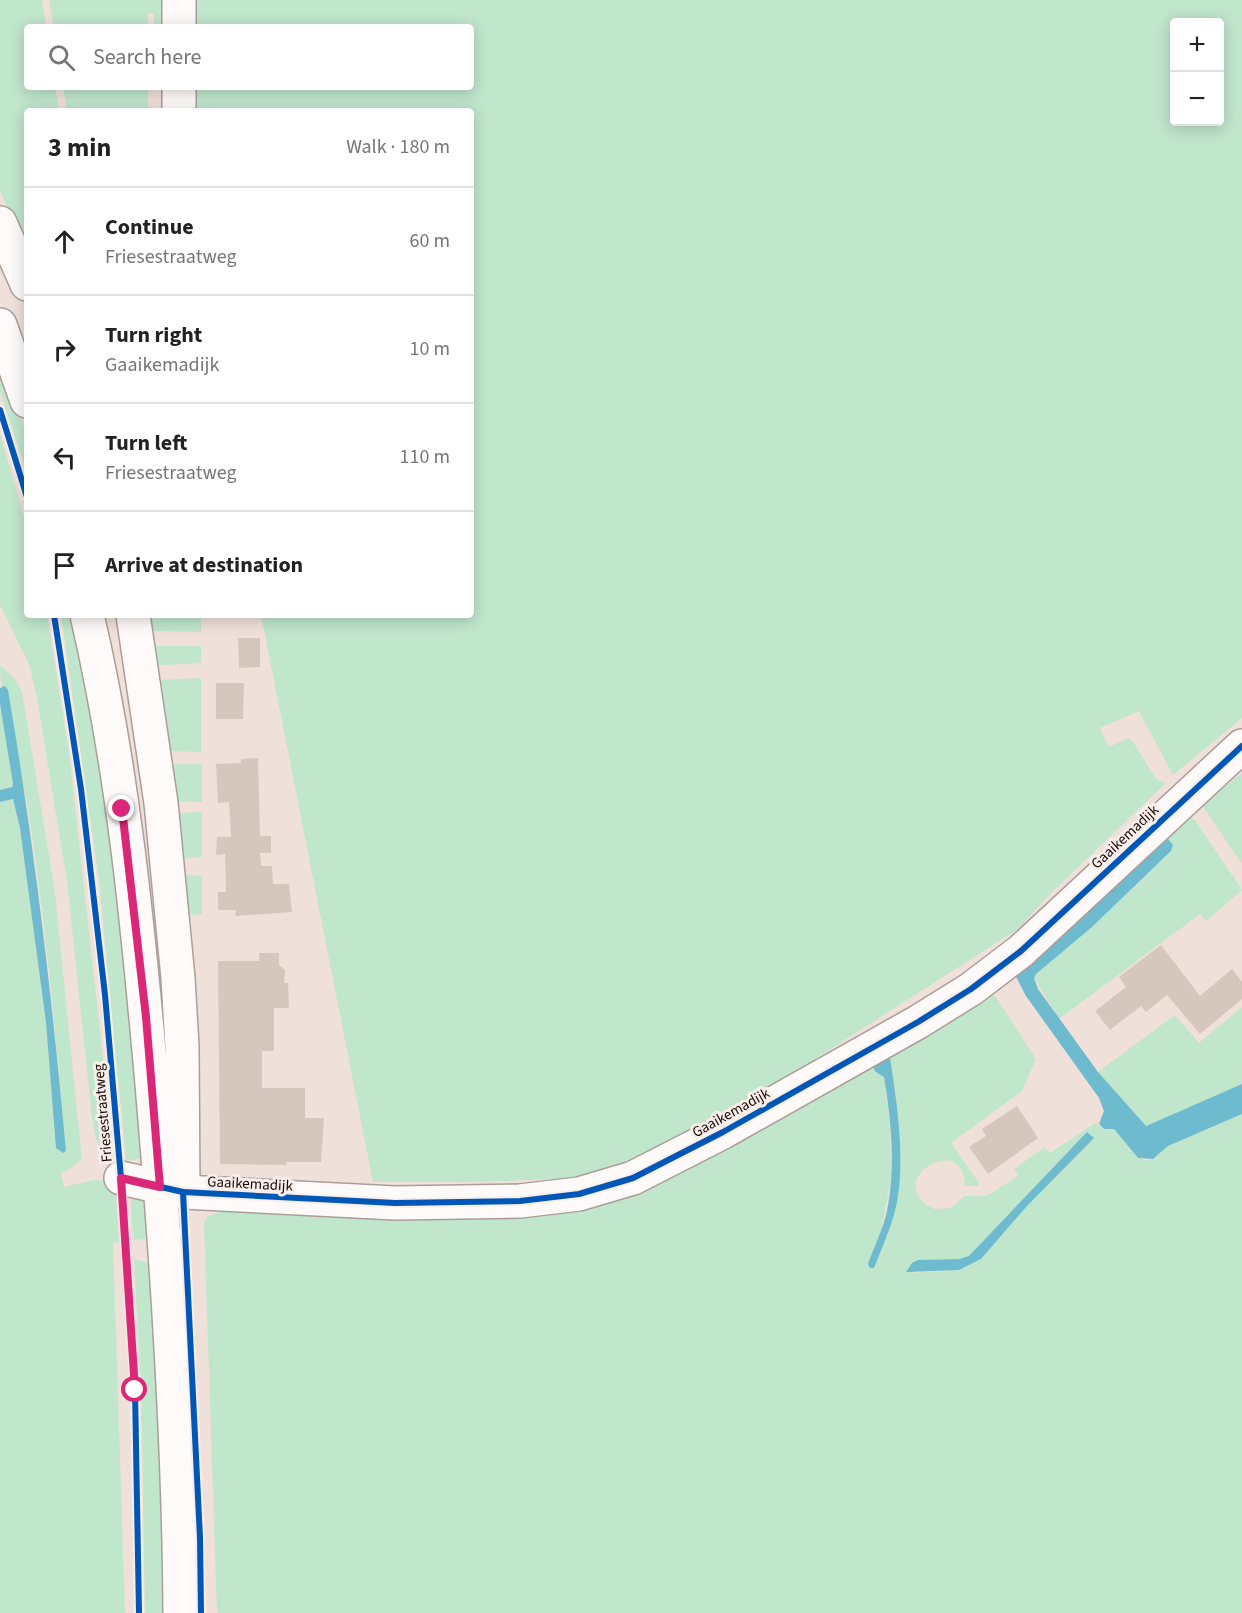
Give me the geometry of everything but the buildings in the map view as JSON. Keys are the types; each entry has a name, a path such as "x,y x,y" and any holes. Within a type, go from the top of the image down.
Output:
{"street":[{"path":"179,0 179,24"},
{"path":"179,90 179,108"},
{"path":"0,223 24,277"},
{"path":"0,325 24,393"},
{"path":"88,618 111,731 146,1017 172,1190"},
{"path":"133,618 161,803 178,978 182,1056 172,1190 180,1613"},
{"name":"Gaaikemadijk","path":"121,1178 172,1190 395,1203 520,1201 579,1194 633,1178 733,1126 918,1022 971,989 1022,951 1242,746"}],"green space":[{"path":"0,0 42,0 46,24 24,24 24,90 56,90 58,108 24,108 24,247 0,190"},
{"path":"49,0 170,0 170,24 154,24 154,14 148,13 148,24 53,24"},
{"path":"187,0 1242,0 1242,718 1173,775 1139,711 1100,728 1109,747 1129,738 1156,779 1166,783 1050,894 1018,929 804,1066 663,1150 606,1173 557,1179 373,1182 262,618 474,618 474,108 187,108 187,90 474,90 474,24 187,24"},
{"path":"64,90 148,90 148,108 66,108"},
{"path":"0,359 24,428 24,464 0,391"},
{"path":"0,433 24,517 24,618 47,618 69,752 114,1158 103,1152 100,1147 92,1118 67,881 36,693 29,664 0,605"},
{"path":"61,618 75,618 119,883 143,1158 126,1161 99,880"},
{"path":"143,618 201,618 201,632 151,631"},
{"path":"156,646 201,646 201,663 164,665 154,663 151,649"},
{"path":"0,665 16,680 22,692 55,892 82,1160 61,1174 64,1187 94,1180 115,1181 119,1242 113,1243 125,1613 0,1613 0,802 13,799 20,828 66,1151 41,899 26,796 7,720"},
{"path":"201,678 201,752 171,751 164,747 156,680"},
{"path":"0,704 13,784 12,787 0,790"},
{"path":"174,764 202,764 202,802 174,801 169,768"},
{"path":"1242,773 1242,864 1202,805"},
{"path":"202,812 202,857 180,859 178,813"},
{"path":"1185,815 1195,820 1242,890 1206,921 1200,914 1059,1019 1034,978 1036,974 1092,927 1171,852 1163,833"},
{"path":"202,876 202,914 186,915 181,877"},
{"path":"988,994 996,997 1036,1059 1022,1091 951,1143 979,1183 978,1186 965,1186 961,1170 952,1162 940,1161 929,1166 919,1175 915,1186 920,1198 934,1209 951,1208 964,1196 987,1196 1018,1176 1014,1169 1045,1147 1050,1153 1095,1123 1104,1129 1113,1128 1138,1158 1146,1160 1153,1159 1168,1146 1242,1114 1242,1613 217,1613 204,1223 207,1217 223,1210 503,1218 725,1144 873,1068 884,1076 890,1125 891,1179 874,1268 890,1228 899,1159 896,1099 890,1058 924,1038","holes":["1027,1206 981,1259 957,1269 915,1273 918,1260 959,1259 969,1256"]},
{"path":"1242,1007 1242,1084 1146,1126 1098,1072 1175,1015 1199,1043"},
{"path":"130,1189 149,1193 153,1238 133,1240"},
{"path":"134,1259 149,1263 155,1272 166,1613 145,1613 141,1384"}],"water":[{"path":"5,686 8,690 42,920 66,1151 63,1153 56,1148 46,1022 20,828 13,799 0,802 0,790 12,787 13,784 0,704 0,688"},
{"path":"1163,833 1173,845 1171,851 1092,927 1034,978 1038,989 1098,1072 1146,1126 1242,1084 1242,1114 1168,1146 1153,1159 1138,1158 1114,1129 1104,1129 1099,1124 1104,1111 1099,1098 1026,996 1015,975"},
{"path":"925,1035 890,1058 899,1133 899,1190 889,1230 874,1268 870,1268 868,1264 887,1211 892,1161 889,1110 884,1077 876,1072 871,1064"},
{"path":"1087,1132 1094,1138 1027,1206 981,1259 959,1270 906,1272 912,1263 918,1260 959,1259 969,1256"}],"cycle path":[{"path":"0,410 24,487"},
{"name":"Friesestraatweg","path":"54,618 81,789 105,995 121,1178 135,1390 139,1613"},
{"path":"121,1178 183,1192 395,1203 520,1201 579,1194 633,1178 723,1132 918,1022 971,989 1021,951 1242,746"},
{"path":"183,1192 200,1538 201,1613"}],"route":[{"path":"122,809 146,1017 160,1187 121,1178 135,1390"}]}
